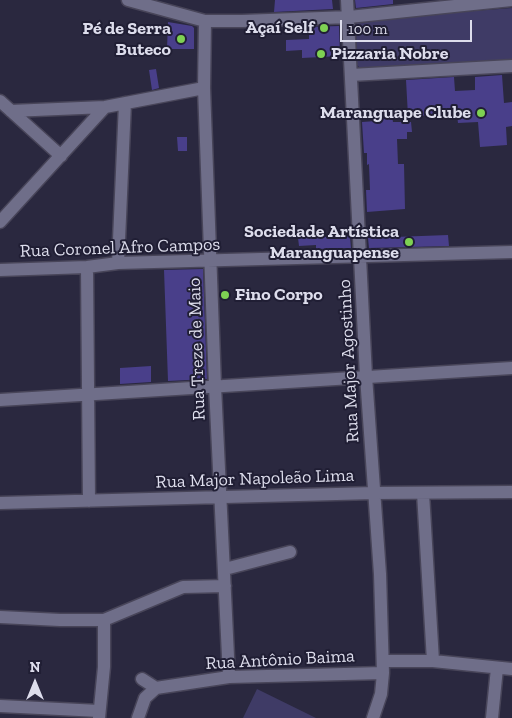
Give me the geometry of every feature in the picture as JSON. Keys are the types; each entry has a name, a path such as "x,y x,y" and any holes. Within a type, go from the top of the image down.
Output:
{"street":[{"path":"128,0 205,21 349,17 465,3 512,0"},
{"name":"Rua Major Agostinho","path":"347,0 366,376 380,574 383,667 381,694 373,718"},
{"name":"Rua Treze de Maio","path":"205,21 204,88 215,386 229,677"},
{"path":"352,75 512,66"},
{"path":"11,111 106,107 204,88"},
{"path":"0,101 61,156"},
{"path":"118,263 125,103"},
{"path":"0,222 106,107"},
{"name":"Rua Coronel Afro Campos","path":"0,270 87,267 118,263 211,262 512,252"},
{"path":"87,267 89,501"},
{"path":"0,400 512,368"},
{"name":"Rua Major Napoleão Lima","path":"0,503 374,493 512,492"},
{"path":"422,493 432,661"},
{"path":"224,569 290,552"},
{"path":"0,617 104,620 184,587 224,586"},
{"path":"0,706 99,715 104,667 104,620"},
{"name":"Rua Antônio Baima","path":"156,688 229,677 383,667 432,661 512,669"},
{"path":"492,718 498,668"},
{"path":"138,718 145,698 156,688 142,679"}],"shaded area":[{"path":"512,8 512,61 362,70 357,65 356,25 359,20"},
{"path":"257,689 316,718 243,718"}],"building":[{"path":"275,0 332,0 333,9 274,12"},
{"path":"355,0 393,0 393,4 356,8"},
{"name":"Pé de Serra Buteco","path":"168,22 194,28 194,49 167,49"},
{"path":"339,26 340,56 302,58 302,50 286,51 286,40 309,39 309,27"},
{"path":"156,69 159,88 152,90 149,70"},
{"path":"502,75 504,103 512,102 512,126 506,127 507,145 480,147 478,122 458,123 457,115 408,116 406,80 454,77 455,91 475,90 475,77"},
{"path":"392,116 393,122 411,122 412,132 407,132 407,139 397,139 398,164 404,164 405,209 367,212 366,190 370,190 369,164 367,165 367,153 364,153 362,122 376,121 375,117"},
{"path":"177,137 187,137 187,151 178,151"},
{"name":"Sociedade Artística Maranguapense","path":"448,235 449,246 369,248 368,238"},
{"path":"350,236 351,248 316,249 316,245 299,246 298,238"},
{"path":"203,269 207,379 168,381 164,270"},
{"path":"151,366 151,382 120,384 120,368"}],"place":[{"name":"Açaí Self","path":"324,28"},
{"name":"Pé de Serra Buteco","path":"181,39"},
{"name":"Pizzaria Nobre","path":"321,54"},
{"name":"Maranguape Clube","path":"481,113"},
{"name":"Sociedade Artística Maranguapense","path":"409,242"},
{"name":"Fino Corpo","path":"225,295"}]}
